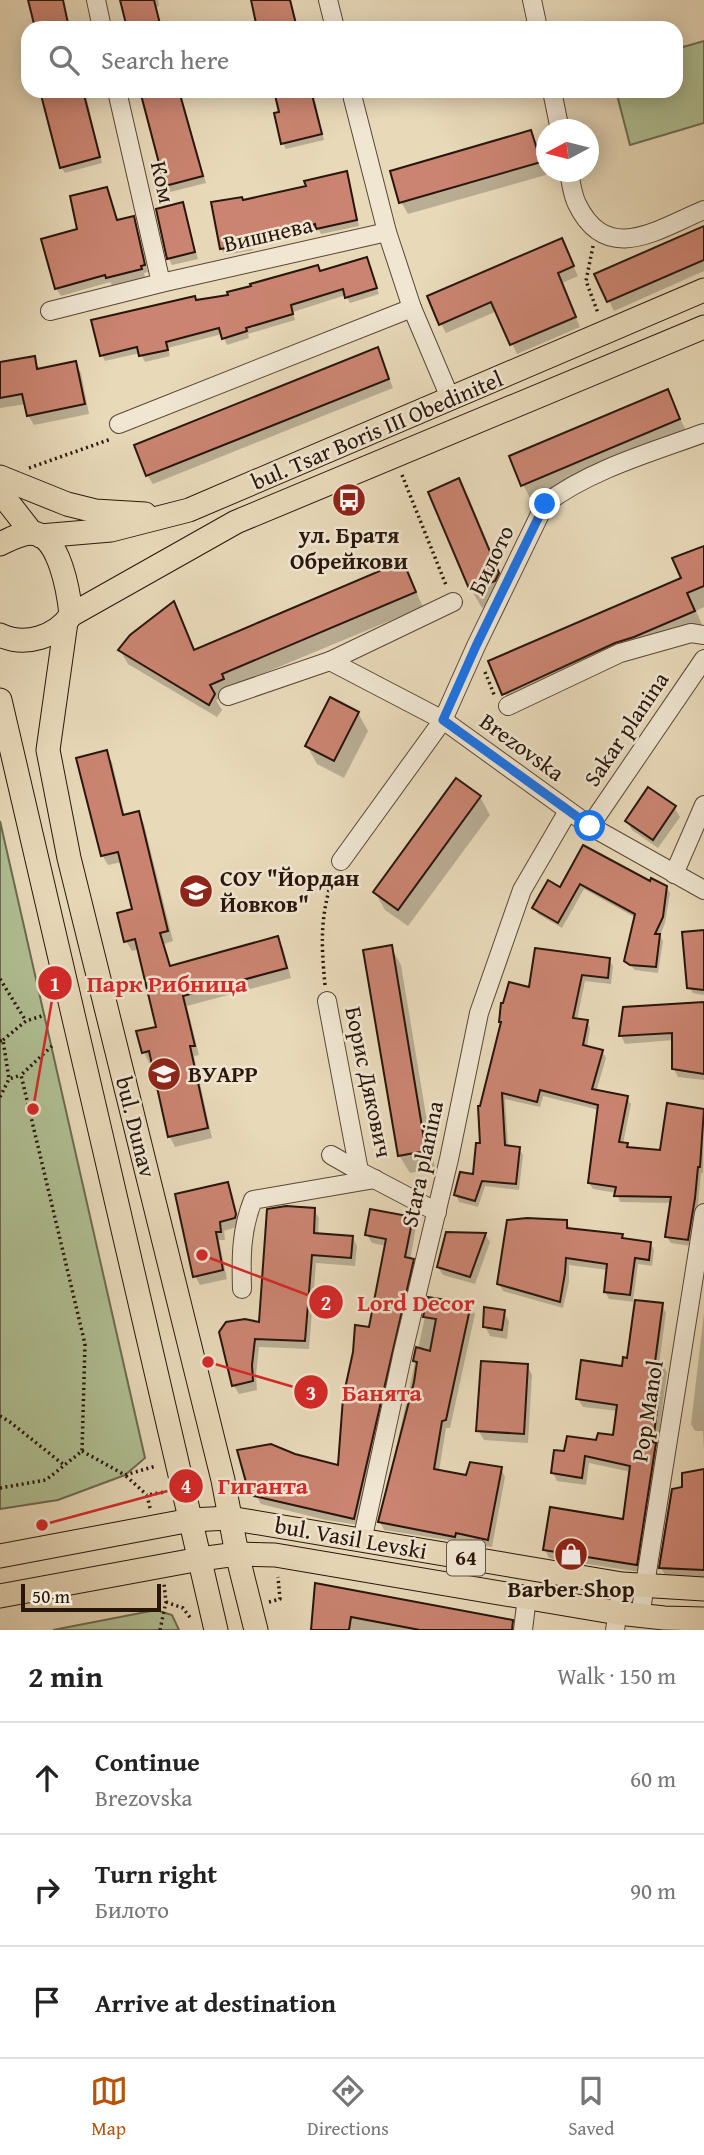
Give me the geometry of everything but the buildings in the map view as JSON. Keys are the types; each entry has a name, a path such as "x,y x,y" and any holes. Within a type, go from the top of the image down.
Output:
{"main road":[{"name":"bul. Tsar Boris III Obedinitel","path":"0,544 15,537 111,530 173,516 451,400 704,290"},
{"name":"bul. Tsar Boris III Obedinitel","path":"0,635 22,640 36,639 54,632 69,619 236,522 704,327"},
{"path":"9,474 48,498 95,511 173,516"},
{"name":"bul. Dunav","path":"0,492 60,561 68,587 69,619 50,724 48,750 51,771 69,858 223,1480 229,1518 256,1630"},
{"name":"bul. Dunav","path":"0,700 175,1461 200,1559 206,1627"},
{"name":"bul. Vasil Levski","path":"0,1556 191,1520 229,1518 633,1585 704,1589"},
{"name":"bul. Vasil Levski","path":"0,1596 200,1559 237,1554 275,1555 527,1597 624,1619 704,1619"}],"street":[{"path":"96,0 100,21"},
{"path":"328,0 333,21"},
{"path":"532,0 536,21"},
{"name":"Ком","path":"119,98 161,283"},
{"path":"353,98 387,232 412,308 451,400"},
{"path":"553,98 558,119"},
{"path":"571,182 576,202 595,230 622,240 639,237 704,210"},
{"name":"Вишнева","path":"50,311 387,232"},
{"path":"119,424 412,308"},
{"name":"Билото","path":"443,720 545,504 562,491 626,462 704,433"},
{"path":"228,696 330,661 453,602"},
{"path":"508,706 620,653 691,633 704,635"},
{"name":"Sakar planina","path":"590,826 704,659"},
{"name":"Brezovska","path":"330,661 443,720 590,826 704,890"},
{"path":"341,861 443,720"},
{"path":"674,874 704,805"},
{"name":"Stara planina","path":"362,1541 479,1013 522,890 568,811"},
{"name":"Борис Дякович","path":"327,1001 367,1175 437,1212"},
{"path":"331,1155 367,1175"},
{"path":"242,1289 241,1241 253,1200 367,1175"},
{"name":"Pop Manol","path":"624,1619 633,1585 704,1213"},
{"path":"523,1630 527,1597"}],"path":[{"path":"595,230 586,281 598,313"},
{"path":"9,474 123,434 119,424"},
{"path":"395,457 453,602"},
{"path":"484,670 496,702 508,706"},
{"path":"327,1001 322,950 323,910 333,876 341,861"},
{"path":"0,979 26,1021"},
{"path":"0,1097 9,1079 1,1041 26,1021 45,1015"},
{"path":"9,1079 22,1075 52,1046"},
{"path":"22,1075 85,1343 82,1451"},
{"path":"0,1416 64,1465"},
{"path":"0,1488 46,1480 82,1451"},
{"path":"82,1451 125,1475 147,1495"},
{"path":"125,1475 175,1461"},
{"path":"160,1630 166,1602 163,1566"},
{"path":"166,1602 183,1608 206,1627"}],"green space":[{"path":"704,41 704,123 630,145 618,98 683,98 683,47"},
{"path":"0,821 145,1458 125,1475 58,1500 0,1509"},
{"path":"156,1610 172,1615 179,1630 53,1630"}],"place":[{"name":"ул. Братя Обрейкови","path":"349,500"},
{"name":"СОУ \"Йордан Йовков\"","path":"196,891"},
{"name":"ВУАРР","path":"164,1074"},
{"name":"Парк Рибница","path":"33,1109"},
{"name":"Lord Decor","path":"202,1255"},
{"name":"Банята","path":"208,1362"},
{"name":"Гиганта","path":"42,1525"},
{"name":"Barber Shop","path":"571,1554"}],"route":[{"path":"545,504 443,720 590,826"}]}
